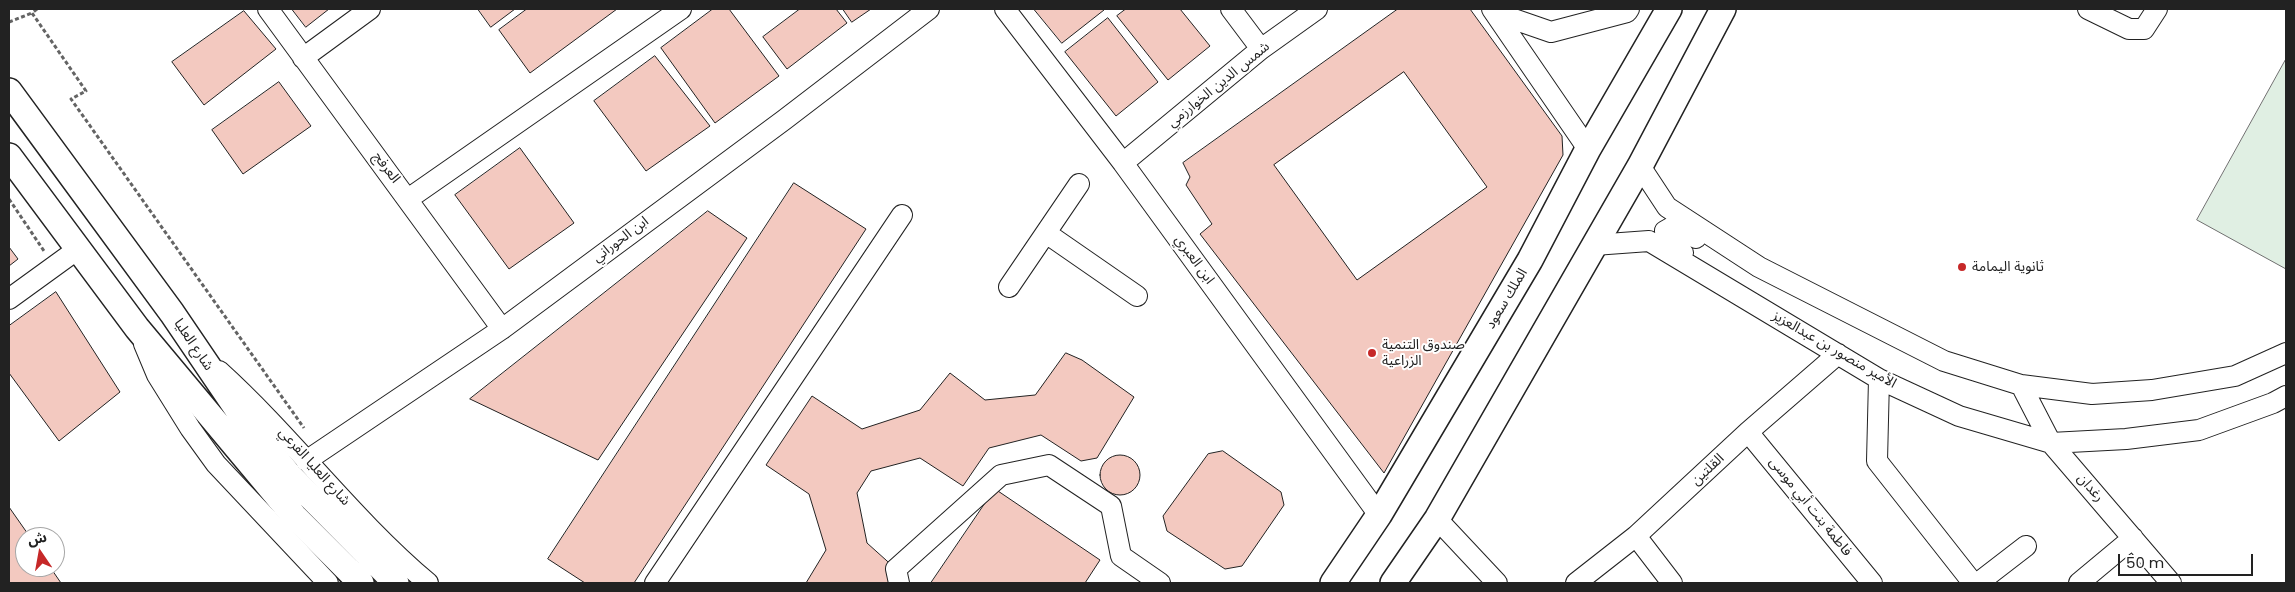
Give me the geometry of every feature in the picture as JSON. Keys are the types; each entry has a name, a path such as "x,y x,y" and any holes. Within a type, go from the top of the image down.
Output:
{"main road":[{"name":"الملك سعود","path":"1334,583 1379,515 1530,260 1588,149 1669,9"},
{"path":"1393,583 1436,519 1640,166 1723,9"},
{"name":"شارع العليا","path":"9,91 198,352 248,425 289,475 396,583"},
{"path":"9,156 137,328 294,516 362,583"}],"street":[{"name":"العرفج","path":"268,9 502,329"},
{"path":"303,58 370,9"},
{"path":"408,199 681,9"},
{"name":"ابن الحوراني","path":"313,456 502,329 928,9"},
{"name":"ابن العبري","path":"1005,9 1123,163 1379,515"},
{"path":"1231,9 1261,49"},
{"name":"شمس الدين الخوارزمي","path":"1123,163 1261,49 1317,9"},
{"path":"1494,11 1551,32 1627,12 1628,9"},
{"path":"2096,11 2129,28 2144,29 2157,9"},
{"path":"1494,11 1588,149"},
{"path":"1640,166 1667,207 1759,267"},
{"path":"1009,287 1079,184"},
{"path":"655,583 902,215"},
{"path":"1714,280 1666,238 1665,231 1672,227 1759,267 1944,361 2021,385 2092,394 2152,390 2235,376 2286,353"},
{"path":"1046,233 1137,296"},
{"name":"الأمير منصور بن عبدالعزيز","path":"1594,245 1649,241 1880,379 1959,416 2051,443 2126,439 2199,430 2273,403 2286,396"},
{"path":"9,300 78,249"},
{"path":"137,328 157,375 190,428 216,464 328,583"},
{"name":"شارع العليا الفرعي","path":"198,352 274,423 313,456 408,567 428,583"},
{"name":"القلتين","path":"1576,583 1636,536 1748,432 1838,354"},
{"path":"1880,379 1877,462 1974,583"},
{"name":"رغدان","path":"2021,385 2051,443 2171,583"},
{"name":"فاطمة بنت أبي موسى","path":"1748,432 1872,583"},
{"path":"899,583 896,569 1001,475 1049,465 1111,506 1121,556 1160,583"},
{"path":"1436,519 1498,583"},
{"path":"1636,536 1672,583"},
{"path":"2079,583 2133,538"},
{"path":"1978,583 2026,546"}],"path":[{"path":"9,22 32,13 37,9"},
{"path":"32,13 86,91 71,99 313,456"},
{"path":"9,17 14,19"},
{"path":"9,199 55,266"}],"green space":[{"path":"2286,59 2286,269 2197,220"}],"building":[{"path":"292,9 329,9 306,27"},
{"path":"478,9 515,9 491,27"},
{"path":"527,9 617,9 530,73 499,30"},
{"path":"713,9 729,9 779,76 715,123 661,48"},
{"path":"800,9 836,9 847,23 787,69 763,37"},
{"path":"843,9 871,9 852,22"},
{"path":"1034,9 1103,9 1104,10 1062,43"},
{"path":"1126,9 1180,9 1210,46 1168,80 1117,16"},
{"name":"صندوق التنمية الزراعية","path":"1398,9 1470,9 1562,136 1563,155 1384,473 1200,234 1212,224 1186,185 1190,177 1183,163"},
{"path":"244,11 276,49 204,105 172,62"},
{"path":"1108,18 1158,82 1116,116 1065,52"},
{"path":"655,56 710,126 646,171 594,101"},
{"path":"1404,72 1487,187 1357,280 1274,165"},
{"path":"279,82 311,126 243,174 212,130"},
{"path":"520,148 574,223 509,269 455,195"},
{"path":"794,183 866,229 634,583 585,583 548,559"},
{"path":"708,211 747,238 598,460 470,399"},
{"path":"9,247 18,259 9,266"},
{"path":"56,292 120,392 59,441 9,373 9,326"},
{"path":"1066,353 1082,360 1134,397 1097,458 1081,461 1041,435 989,448 963,486 920,458 871,471 857,493 867,543 896,569 888,583 806,583 826,550 809,494 766,465 812,396 862,429 920,410 950,373 985,400 1035,395"},
{"path":"1223,451 1281,492 1284,505 1242,566 1225,569 1167,531 1163,516 1208,454"},
{"path":"1124,455 1131,458 1137,464 1140,475 1139,483 1131,492 1124,495 1116,495 1109,492 1101,483 1100,471 1103,464 1112,456"},
{"path":"995,489 1100,560 1085,583 931,583"},
{"path":"9,507 23,527 15,527 15,577 57,577 61,583 9,583"}],"place":[{"name":"ثانوية اليمامة","path":"1962,267"},
{"name":"صندوق التنمية الزراعية","path":"1372,353"}]}
